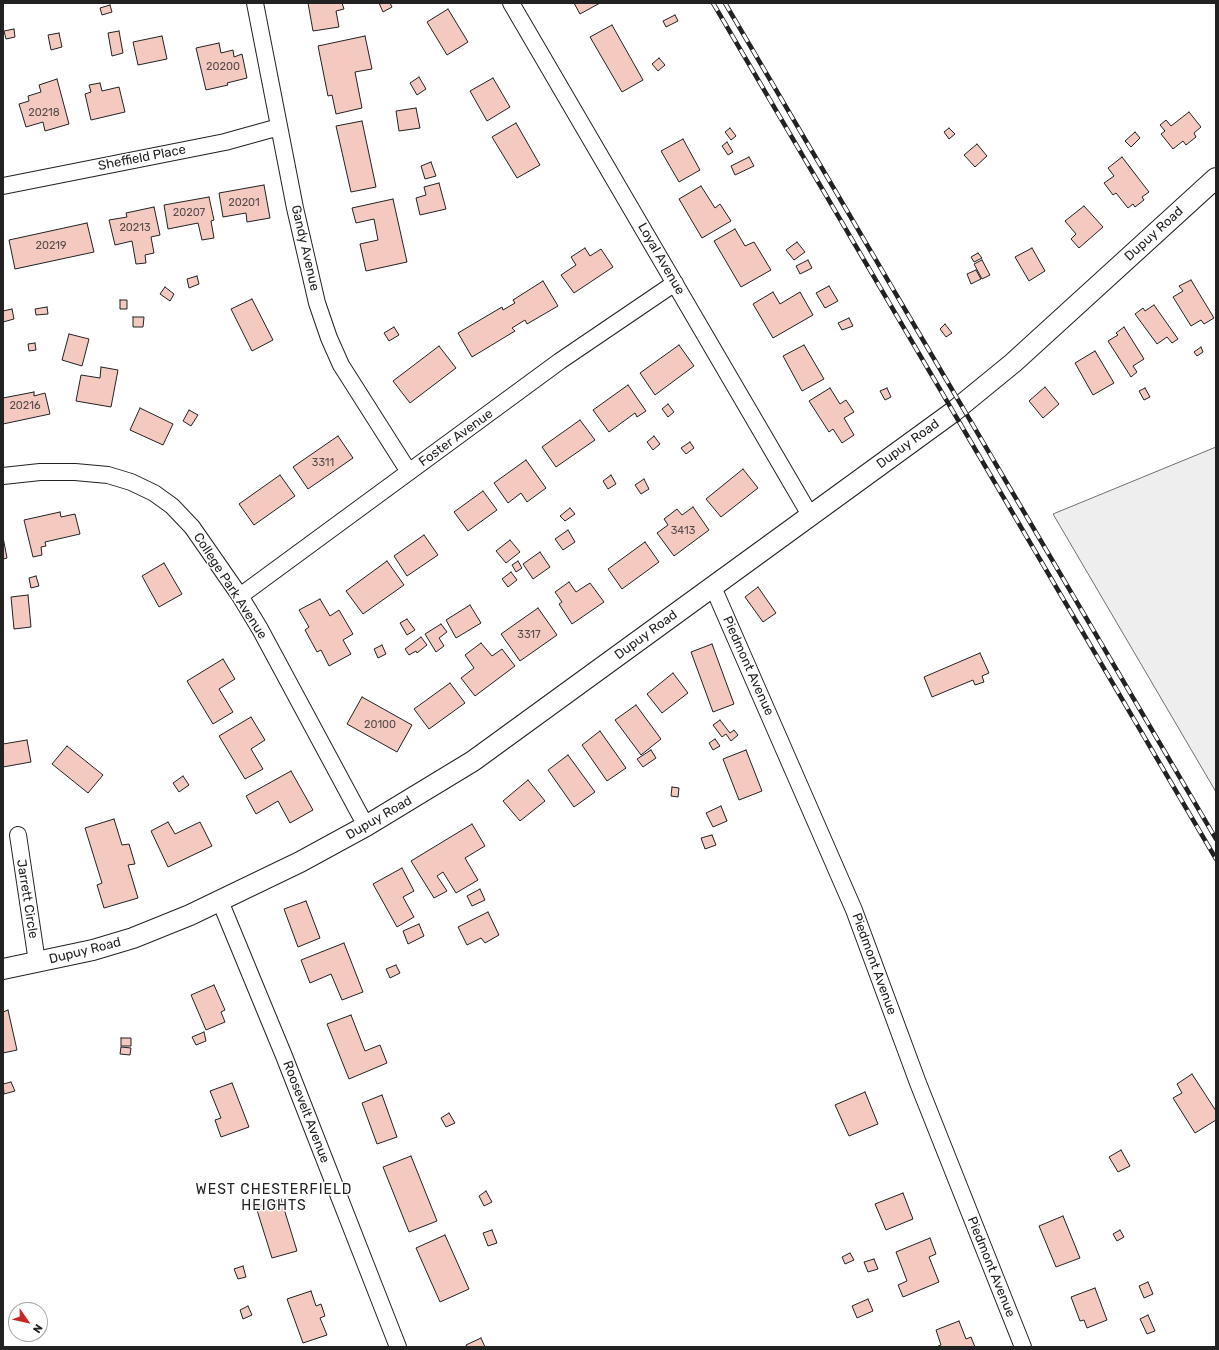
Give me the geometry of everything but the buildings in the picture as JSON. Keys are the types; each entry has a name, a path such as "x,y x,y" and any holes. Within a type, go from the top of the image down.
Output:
{"street":[{"name":"Gandy Avenue","path":"255,3 279,127 317,303 329,338 341,365 409,472"},
{"name":"Loyal Avenue","path":"511,3 810,516"},
{"name":"Sheffield Place","path":"3,186 225,142 279,127"},
{"name":"Dupuy Road","path":"3,968 93,950 133,938 190,915 300,862 366,826 473,761 953,412 1013,363 1216,178"},
{"name":"Foster Avenue","path":"240,596 560,362 675,283"},
{"name":"College Park Avenue","path":"3,476 47,472 76,472 108,475 131,482 154,493 172,506 192,527 240,596 260,629 366,826"},
{"name":"Piedmont Avenue","path":"713,587 854,910 918,1083 1023,1347"},
{"name":"Jarrett Circle","path":"18,835 37,962"},
{"name":"Roosevelt Avenue","path":"220,901 284,1056 398,1347"}],"shaded area":[{"path":"1216,447 1216,792 1053,514"}],"railway":[{"path":"713,3 1216,859"},
{"path":"725,3 1216,839"}],"district":[{"name":"WEST CHESTERFIELD HEIGHTS","path":"274,1198"}]}
